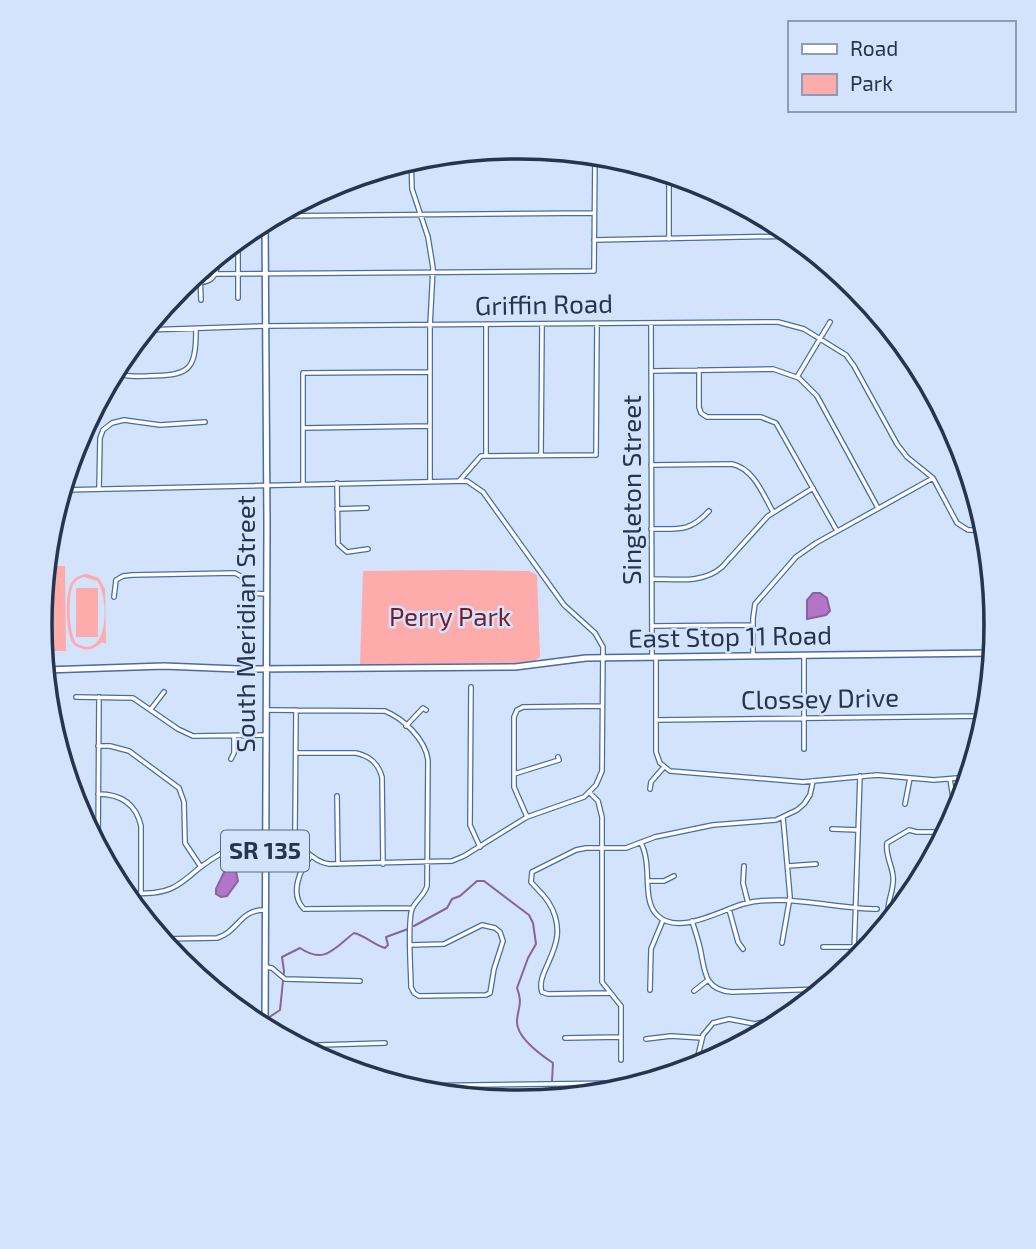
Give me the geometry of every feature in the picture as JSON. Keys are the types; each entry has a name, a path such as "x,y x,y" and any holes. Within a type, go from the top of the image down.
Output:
{"main road":[{"name":"South Meridian Street","path":"265,233 265,1016"},
{"name":"East Stop 11 Road","path":"603,658 983,653"},
{"path":"54,670 164,666 266,669 515,667 603,658"}],"street":[{"path":"216,274 594,271 594,166"},
{"path":"411,172 412,187 429,241 433,272 430,326 430,481"},
{"path":"669,184 669,239"},
{"path":"295,216 594,213"},
{"path":"594,240 776,236"},
{"path":"238,253 238,298"},
{"path":"203,282 209,281 216,271"},
{"path":"200,285 201,300"},
{"path":"797,377 830,322"},
{"name":"Griffin Road","path":"158,330 265,326 651,323 783,323 799,326 839,350 851,361 899,447 933,478 961,526 974,530"},
{"name":"Singleton Street","path":"651,323 652,626 656,755 664,767"},
{"path":"72,490 460,480 481,456 596,455 597,324"},
{"path":"541,325 541,456"},
{"path":"486,326 486,456"},
{"path":"125,375 171,375 185,370 196,351 196,329"},
{"path":"651,370 773,369 797,377 817,396 878,508"},
{"path":"699,370 701,414 707,417 761,417 774,421 837,531"},
{"path":"303,484 303,373 430,372"},
{"path":"99,489 100,439 105,428 111,423 124,420 160,425 205,422"},
{"path":"303,428 430,426"},
{"path":"651,465 732,464 742,467 752,476 773,512"},
{"path":"753,656 755,604 790,563 810,546 933,478"},
{"name":"East Stop 11 Road","path":"460,480 473,484 483,492 564,605 599,637 603,658"},
{"path":"337,483 337,540 347,552 368,549"},
{"path":"652,579 698,578 711,575 722,567 773,512 813,488"},
{"path":"337,509 367,508"},
{"path":"651,529 691,527 709,511"},
{"path":"114,597 116,580 132,575 235,573 242,577 247,593 266,594"},
{"path":"652,626 753,625"},
{"path":"804,655 804,749"},
{"path":"98,794 119,797 131,806 138,816 141,826 141,893 161,892 171,888 230,847 242,843 291,843 324,864 452,861 527,817 578,800 596,785 602,771 603,658"},
{"path":"471,687 470,823 480,847"},
{"path":"151,709 164,692"},
{"path":"98,824 99,696"},
{"path":"76,697 133,698 178,729 193,736 265,736"},
{"path":"527,817 515,794 514,717 517,710 523,707 603,706"},
{"path":"406,726 423,708 426,710"},
{"path":"265,710 385,711 406,726 425,747 428,760 426,890 412,908 411,945 411,987 419,996 490,993 503,942 500,932 495,928 484,925 445,944 411,945"},
{"path":"291,843 295,831 296,710"},
{"name":"Clossey Drive","path":"656,720 974,719"},
{"path":"231,759 234,753 234,736"},
{"path":"99,747 110,746 130,751 179,788 184,802 185,843 201,867"},
{"path":"296,753 364,755 376,764 382,777 383,864"},
{"path":"514,774 559,760 558,757"},
{"path":"650,789 651,782 664,767 677,772 813,782 884,775 957,778"},
{"path":"854,946 860,776"},
{"path":"905,804 910,778"},
{"path":"950,779 952,792"},
{"path":"610,993 542,992 540,981 553,957 558,936 553,910 531,882 531,873 576,850 626,848 655,836 783,817 804,804 813,782"},
{"path":"589,792 598,801 602,811 602,982 620,1005 621,1060"},
{"path":"337,796 338,864"},
{"path":"782,943 789,902 783,817"},
{"path":"832,829 858,830"},
{"path":"888,906 894,879 886,849 889,841 908,831 934,832"},
{"path":"641,843 648,862 650,906 663,920 675,924 748,903 789,902 877,909"},
{"path":"311,856 298,877 301,907 307,910 412,908"},
{"path":"788,866 816,864"},
{"path":"744,866 743,883 748,903"},
{"path":"648,881 664,881 674,876"},
{"path":"729,909 738,942 743,949"},
{"path":"175,939 217,938 225,935 251,911 265,910"},
{"path":"650,990 651,948 663,920"},
{"path":"692,921 708,981 718,989 732,992 806,990"},
{"path":"823,947 853,947"},
{"path":"265,968 272,968 284,979 360,981"},
{"path":"694,991 708,981"},
{"path":"698,1054 702,1038 711,1025 727,1019 759,1023"},
{"path":"646,1039 680,1035 702,1038"},
{"path":"565,1038 621,1037"},
{"path":"319,1045 385,1043"},
{"path":"453,1085 595,1083"}],"green space":[{"path":"56,566 65,566 66,651 53,651"},
{"name":"Perry Park","path":"363,571 529,571 537,575 540,657 532,663 360,665"},
{"path":"87,574 99,578 105,589 106,644 102,642 88,649 73,644 67,613 69,587 75,578","holes":["84,577 97,581 104,599 104,625 95,644 87,647 76,643 74,639 70,616 71,593 76,581"]},
{"path":"76,588 98,588 98,637 76,637"}],"shaded area":[{"path":"813,593 820,593 827,598 830,611 826,615 807,619 807,600"},
{"path":"227,866 235,867 238,881 227,896 221,897 216,894 216,889"}],"waterway":[{"path":"414,926 447,908 452,899 460,896 477,881 484,881 529,915 536,944 517,988 520,1002 517,1021 521,1033 530,1045 553,1063 552,1081"},
{"path":"268,1018 280,1010 284,971 282,957 300,948 309,953 323,955 354,933 385,948 388,945 386,937 408,929"}]}
